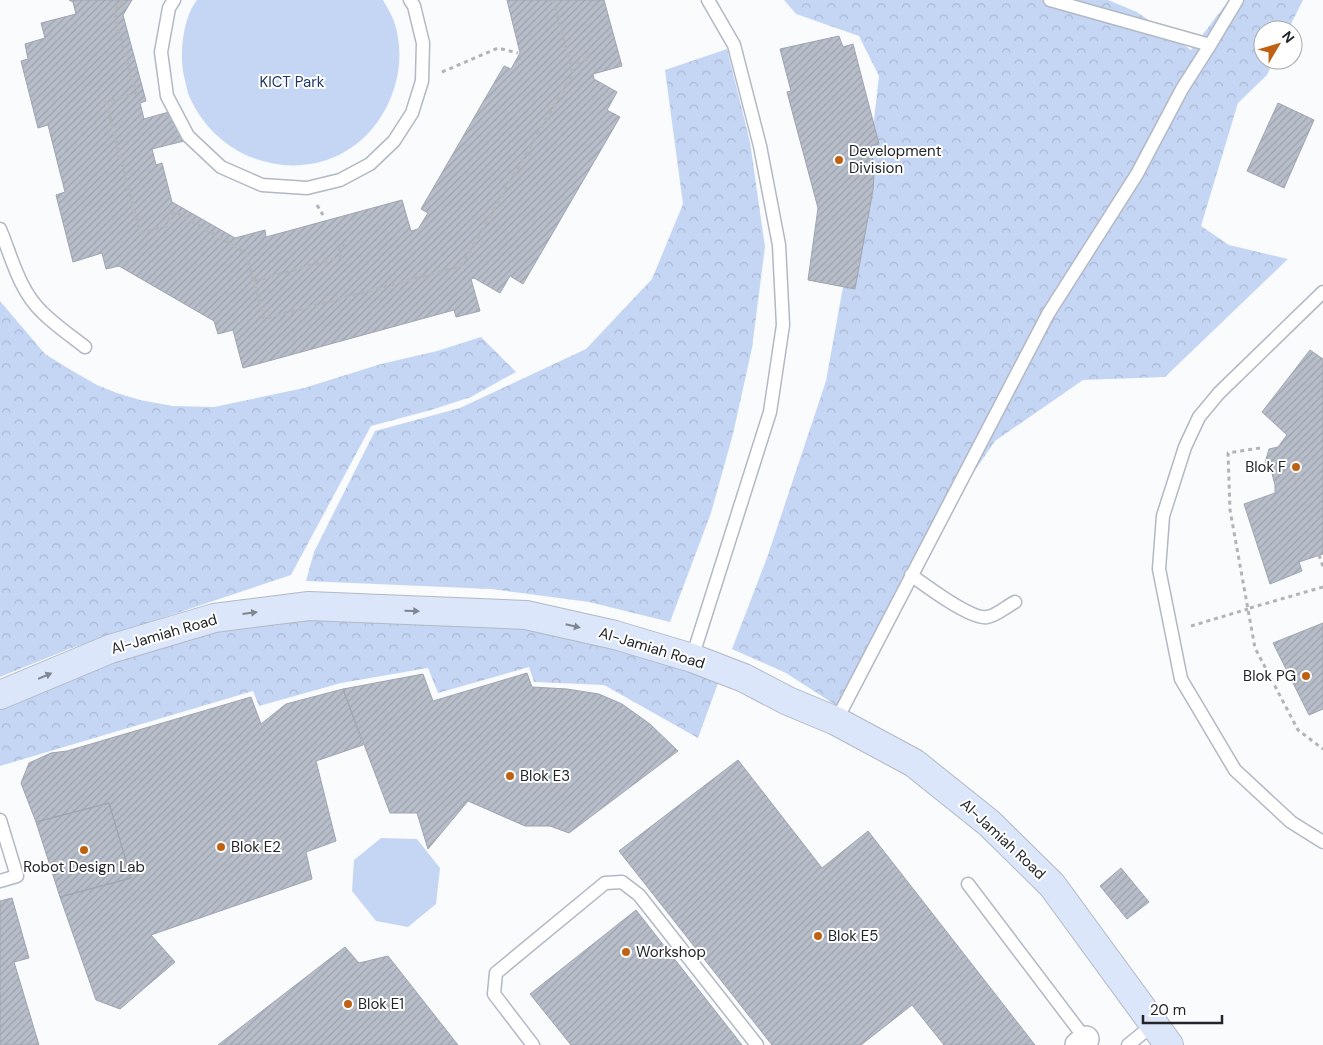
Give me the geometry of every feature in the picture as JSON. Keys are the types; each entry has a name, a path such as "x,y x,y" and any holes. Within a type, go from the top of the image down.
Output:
{"street":[{"name":"Al-Jamiah Road","path":"0,695 110,648 214,618 309,606 526,615 615,635 692,658 744,678 788,701 836,721 914,763 989,822 1052,885 1162,1034"}],"lane":[{"path":"174,0 170,8 161,52 167,96 188,136 221,167 262,185 307,188 340,180 370,164 394,141 412,113 422,81 423,43 414,6 410,0"},
{"path":"692,658 770,412 782,325 779,245 760,146 734,45 708,0"},
{"path":"1050,0 1210,44"},
{"path":"836,721 1048,314 1137,174 1182,89 1238,0"},
{"path":"0,229 14,268 26,291 42,312 85,347"},
{"path":"1323,292 1219,393 1199,417 1185,447 1163,516 1160,569 1182,679 1235,770 1291,822 1323,842"},
{"path":"911,575 961,608 978,616 987,617 1015,602"},
{"path":"0,820 17,876 0,881"},
{"path":"533,1045 494,994 496,973 605,884 622,882 639,895 757,1045"},
{"path":"968,884 1085,1043"},
{"path":"1128,1045 1162,1034"}],"path":[{"path":"422,81 498,48 518,53"},
{"path":"576,63 590,58"},
{"path":"254,281 341,257 339,247 345,245"},
{"path":"1260,448 1228,453 1230,510 1255,648 1298,730 1323,749"},
{"path":"1319,555 1323,567"},
{"path":"1191,626 1323,587"}],"green space":[{"name":"KICT Park","path":"197,0 383,0 395,24 399,48 397,79 386,108 367,135 343,153 315,163 286,165 257,160 231,146 208,126 187,90 182,58 183,37 188,16"},
{"path":"784,0 1108,0 1137,12 1191,50 1229,0 1303,0 1293,20 1253,20 1253,70 1269,70 1267,75 1238,103 1201,226 1229,245 1288,259 1165,377 1083,380 995,441 909,567 862,661 837,706 786,673 732,649 768,555 826,381 855,220 871,146 879,76 859,36 796,14"},
{"path":"727,49 750,142 765,247 752,348 733,434 711,513 670,622 589,602 491,589 306,581 314,552 375,431 460,408 586,349 652,279 683,204 665,70"},
{"path":"0,301 45,354 71,370 97,385 117,393 140,400 173,406 214,407 304,388 381,364 437,351 481,337 516,372 471,397 371,426 291,575 69,649 0,677"},
{"path":"309,609 522,618 724,667 698,738 604,685 534,682 529,667 438,693 428,668 341,683 259,706 253,691 0,766 0,698 78,665"},
{"path":"381,838 417,839 440,868 436,904 408,927 376,921 352,891 354,860"}],"building":[{"path":"69,0 132,0 123,15 146,101 140,103 144,119 176,110 184,141 152,149 156,165 162,163 172,202 235,238 265,230 266,237 402,200 411,231 418,229 428,213 421,209 504,66 511,69 520,53 507,0 604,0 622,66 593,74 594,79 617,92 607,110 620,117 523,284 510,276 500,293 474,278 471,279 480,311 456,317 454,310 243,368 233,330 218,334 214,321 119,266 106,269 102,253 73,262 56,195 65,192 48,125 38,128 21,61 28,59 25,44 45,38 41,23 76,14 73,2"},
{"name":"Development Division","path":"839,36 843,47 853,44 879,144 871,146 874,174 873,190 855,289 808,280 818,208 787,92 791,91 780,49"},
{"path":"1278,103 1314,120 1284,188 1247,171"},
{"name":"Blok F","path":"1310,350 1323,359 1323,554 1299,562 1302,571 1270,584 1244,504 1275,493 1271,470 1265,463 1269,449 1278,447 1287,435 1262,412"},
{"name":"Blok PG","path":"1323,623 1323,709 1309,715 1273,643"},
{"name":"Blok E3","path":"527,673 532,687 567,689 599,694 622,704 650,724 678,751 569,833 550,826 525,826 468,801 428,849 417,813 390,813 343,689 423,674 433,701"},
{"name":"Blok E2","path":"343,689 363,745 316,761 336,841 306,852 312,879 151,935 175,962 120,1009 96,1000 60,897 131,878 109,803 36,822 21,783 29,763 51,753 67,751 251,697 261,724 286,704"},
{"name":"Blok E5","path":"738,760 822,868 868,831 1035,1045 944,1045 912,1005 861,1045 772,1045 619,851"},
{"name":"Robot Design Lab","path":"109,803 131,878 60,897 36,822"},
{"path":"1121,868 1149,902 1127,919 1100,886"},
{"path":"12,898 29,958 14,962 39,1045 0,1045 0,901"},
{"name":"Workshop","path":"636,910 742,1045 571,1045 530,994"},
{"name":"Blok E1","path":"345,947 359,963 388,956 458,1045 218,1045"}],"place":[{"name":"Development Division","path":"839,160"},
{"name":"Blok F","path":"1296,467"},
{"name":"Blok PG","path":"1306,676"},
{"name":"Blok E3","path":"510,776"},
{"name":"Blok E2","path":"221,847"},
{"name":"Robot Design Lab","path":"84,850"},
{"name":"Blok E5","path":"818,936"},
{"name":"Workshop","path":"626,952"},
{"name":"Blok E1","path":"348,1004"}]}
